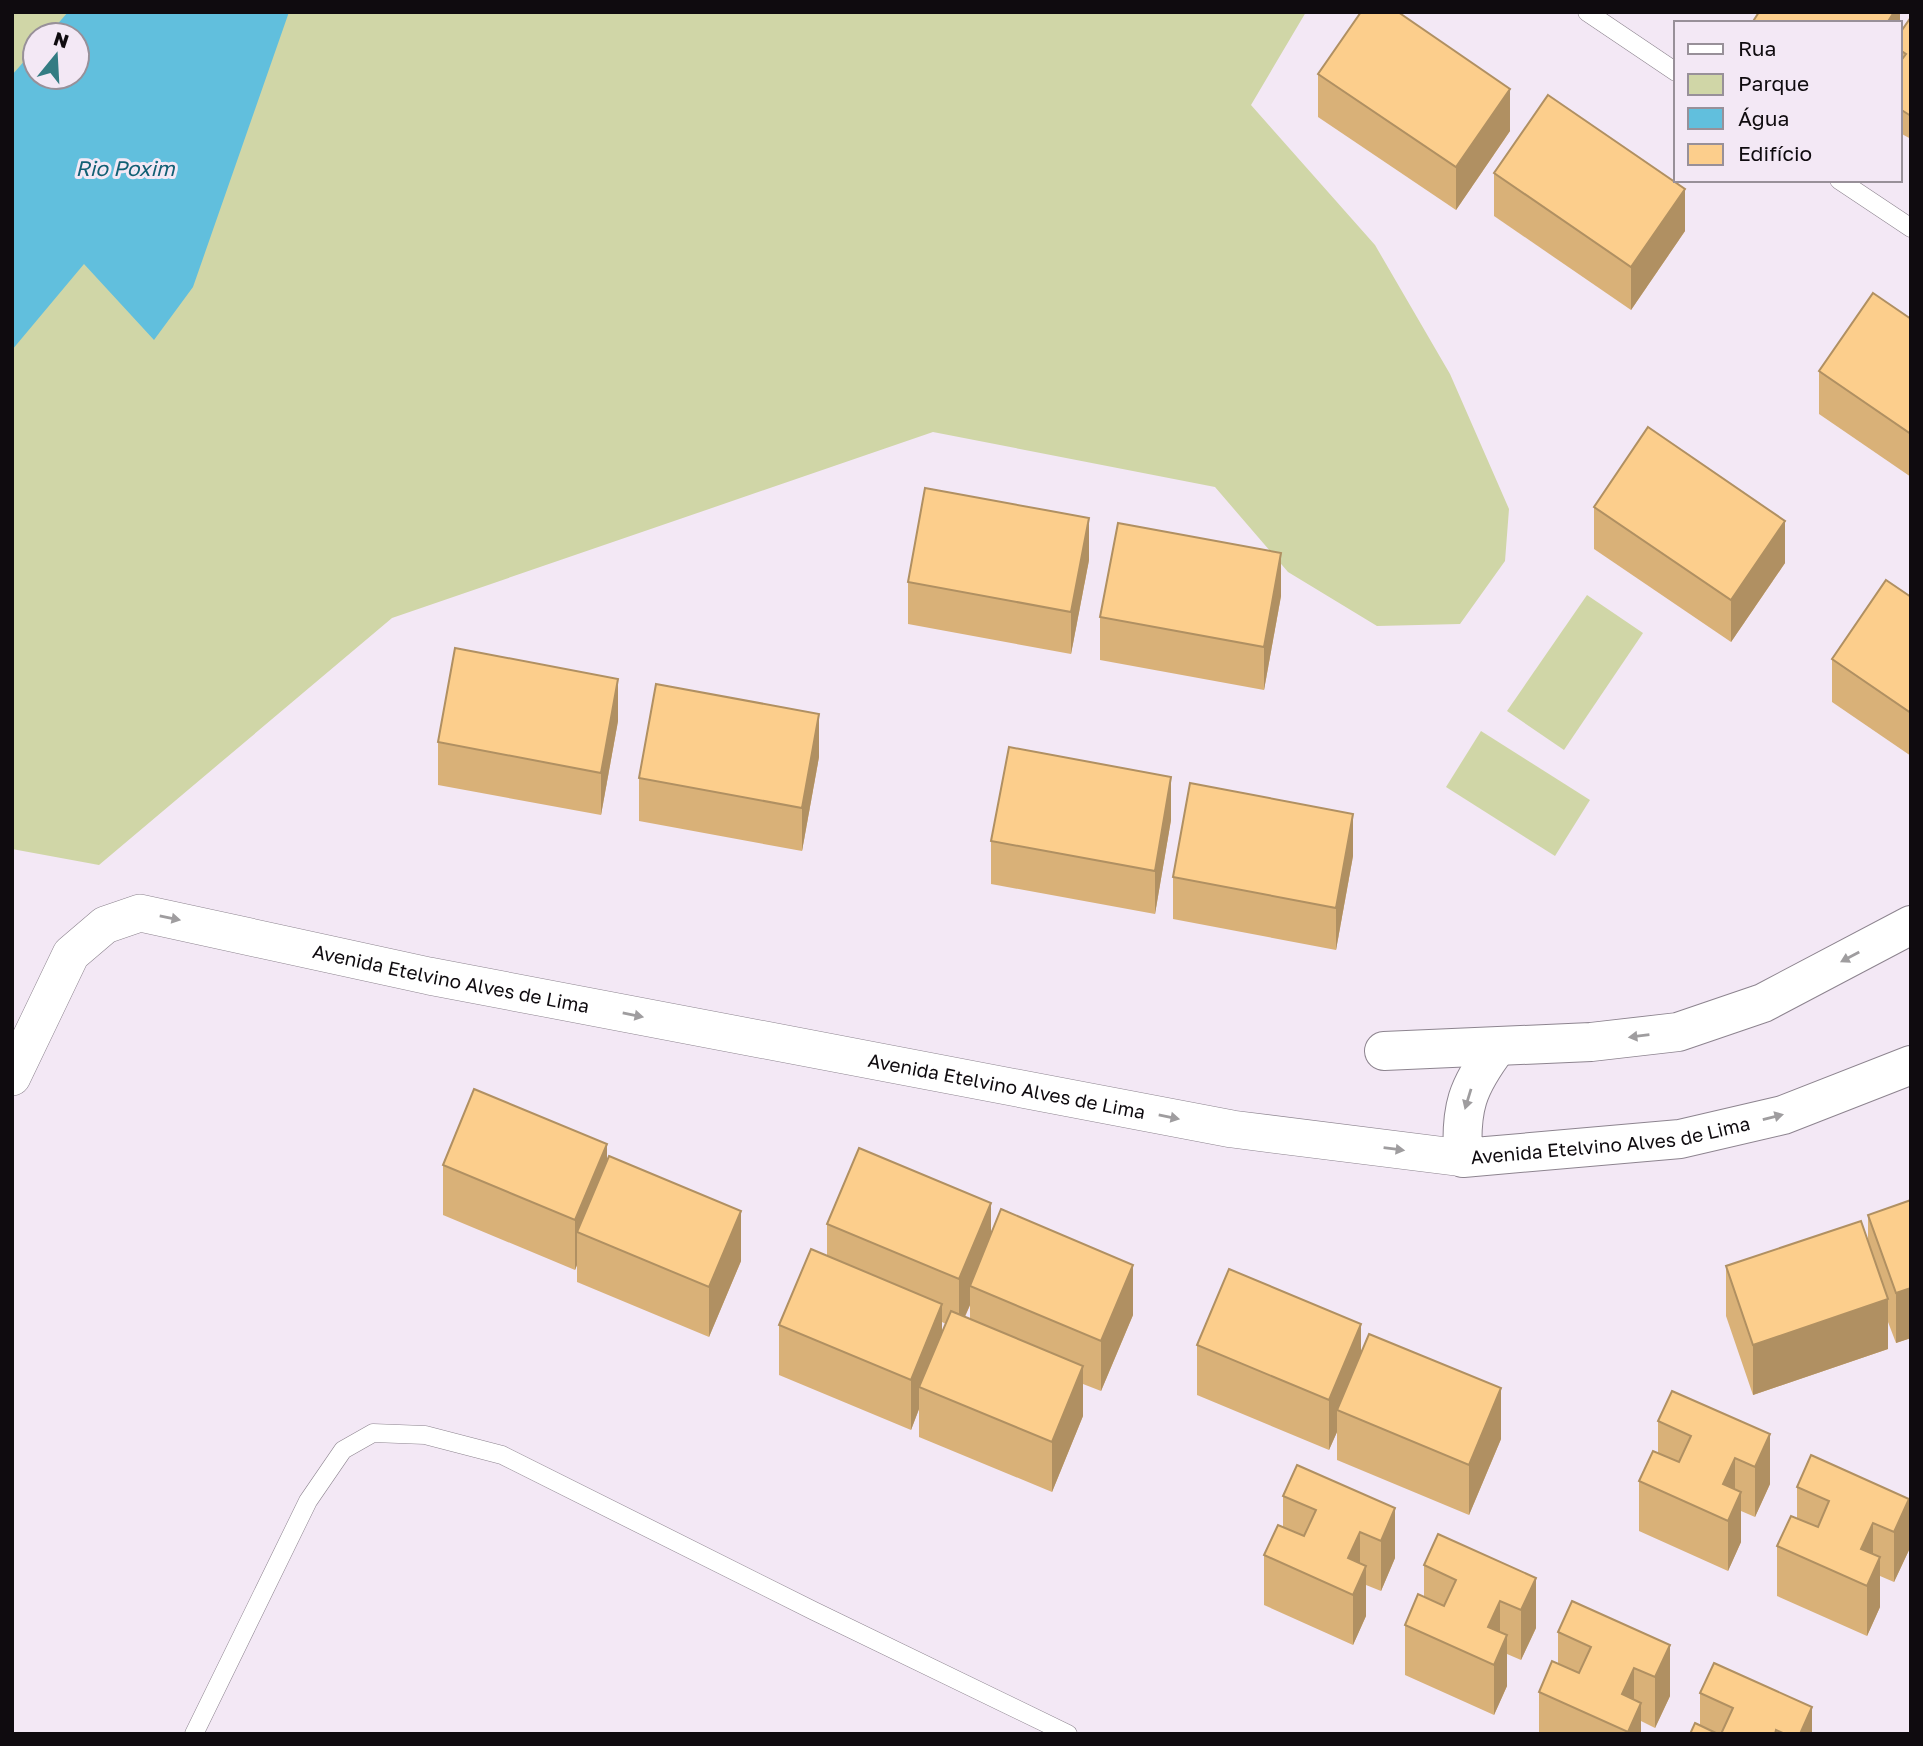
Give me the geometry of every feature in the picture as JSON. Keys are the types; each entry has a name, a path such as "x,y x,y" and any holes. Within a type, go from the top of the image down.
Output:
{"street":[{"name":"Avenida Etelvino Alves de Lima","path":"12,1077 71,954 104,925 140,913 429,976 1232,1129 1463,1158 1680,1139 1783,1115 1904,1070 1911,1065"},
{"path":"1384,1051 1591,1042 1678,1031 1763,1003 1911,925"},
{"path":"1463,1158 1461,1128 1467,1099 1478,1073 1497,1048"}],"lane":[{"path":"1587,12 1674,71"},
{"path":"1842,182 1911,228"},
{"path":"194,1734 308,1501 343,1450 373,1433 425,1435 502,1455 1068,1734"}],"green space":[{"path":"12,12 1306,12 1251,105 1375,245 1450,374 1509,509 1505,561 1460,624 1377,626 1288,572 1215,487 933,432 392,618 99,865 12,849"},
{"path":"1587,595 1643,633 1564,750 1507,711"},
{"path":"1481,731 1590,800 1555,856 1446,787"}],"water":[{"name":"Rio Poxim","path":"68,12 289,12 193,287 154,340 84,264 12,350 12,75 21,65 21,91 91,91 91,21 60,21"}],"building":[{"path":"1361,12 1398,12 1510,89 1456,167 1318,74"},
{"path":"1759,12 1894,12 1888,21 1753,21"},
{"path":"1911,17 1911,116 1902,110 1902,59 1906,54 1902,51 1902,30"},
{"path":"1548,95 1685,189 1631,267 1494,173"},
{"path":"1873,293 1911,319 1911,434 1819,371"},
{"path":"1648,427 1785,521 1731,600 1594,507"},
{"path":"925,488 1089,518 1071,612 908,582"},
{"path":"1118,523 1281,553 1264,647 1100,617"},
{"path":"1886,580 1911,597 1911,713 1832,659"},
{"path":"455,648 618,679 601,773 438,742"},
{"path":"656,684 819,714 802,808 639,778"},
{"path":"1009,747 1171,777 1155,871 991,841"},
{"path":"1190,783 1353,814 1336,908 1173,877"},
{"path":"474,1089 607,1144 575,1220 443,1165"},
{"path":"859,1148 991,1203 959,1279 827,1224"},
{"path":"609,1156 741,1211 709,1287 577,1232"},
{"path":"1911,1200 1911,1288 1896,1293 1868,1215"},
{"path":"1001,1209 1133,1265 1101,1341 970,1286"},
{"path":"1861,1221 1888,1299 1753,1345 1726,1266"},
{"path":"811,1249 942,1304 911,1380 779,1325"},
{"path":"1229,1269 1361,1324 1329,1400 1197,1345"},
{"path":"951,1311 1083,1366 1052,1442 919,1387"},
{"path":"1369,1334 1501,1388 1469,1465 1337,1410"},
{"path":"1672,1391 1770,1434 1755,1467 1735,1458 1723,1484 1741,1492 1728,1521 1639,1481 1653,1451 1679,1462 1691,1436 1658,1421"},
{"path":"1811,1455 1909,1499 1894,1532 1873,1523 1861,1549 1880,1557 1867,1586 1777,1546 1791,1516 1818,1527 1829,1501 1797,1487"},
{"path":"1297,1465 1395,1508 1381,1541 1360,1532 1348,1558 1366,1566 1353,1595 1264,1555 1278,1525 1304,1536 1316,1510 1283,1496"},
{"path":"1438,1534 1536,1578 1521,1610 1500,1601 1488,1627 1507,1635 1494,1665 1405,1625 1418,1594 1444,1606 1456,1580 1424,1565"},
{"path":"1572,1601 1670,1645 1655,1677 1634,1668 1622,1694 1641,1703 1628,1732 1539,1692 1552,1661 1579,1673 1591,1647 1558,1632"},
{"path":"1714,1663 1812,1707 1800,1734 1785,1734 1776,1730 1775,1734 1721,1734 1733,1708 1700,1693"},
{"path":"1695,1723 1718,1734 1690,1734"}]}
